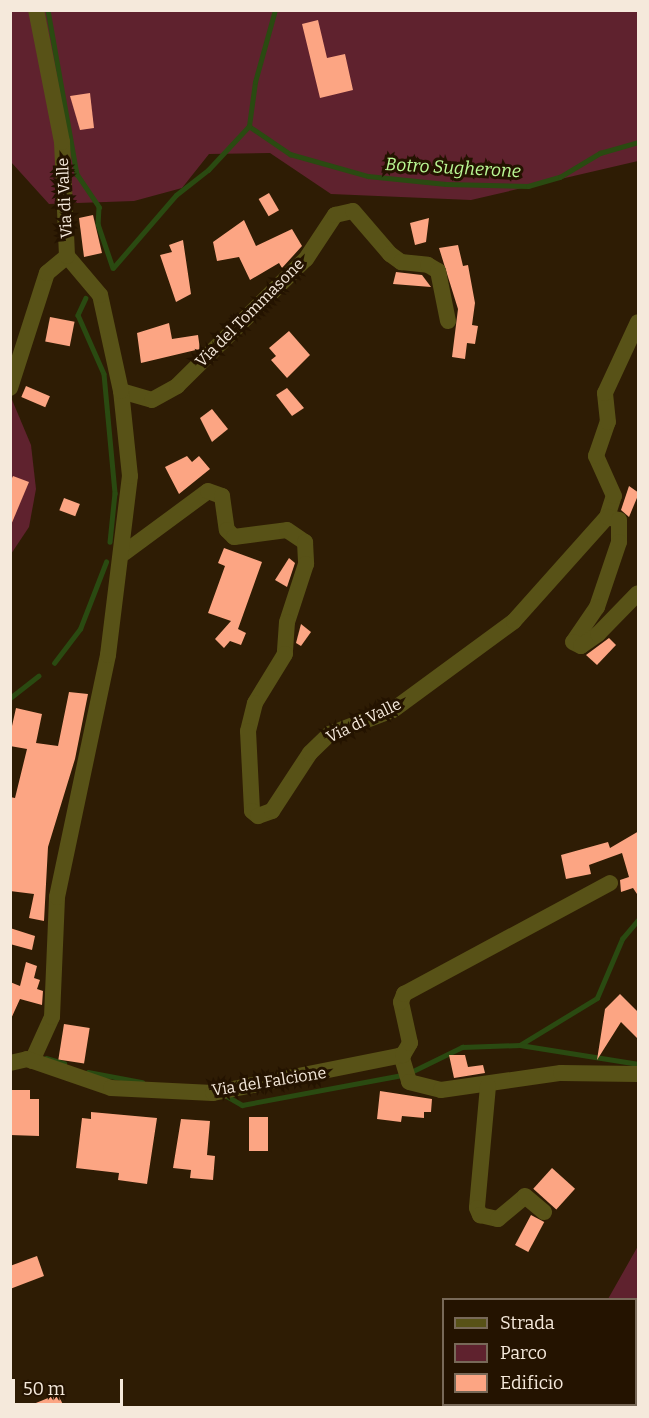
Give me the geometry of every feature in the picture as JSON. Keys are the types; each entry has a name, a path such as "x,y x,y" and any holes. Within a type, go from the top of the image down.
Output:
{"street":[{"name":"Via di Valle","path":"35,1055 53,1004 57,897 66,839 108,655 124,553 130,476 121,391 100,295 67,256 62,142 36,10"},
{"name":"Via del Tommasone","path":"121,391 152,400 177,386 306,258 335,215 353,211 396,258 438,271 448,321"},
{"path":"10,388 47,273 67,256"},
{"path":"639,322 605,393 608,422 596,456 614,496 607,517 619,520 619,542 597,607 573,639 581,646 639,593"},
{"name":"Via di Valle","path":"124,553 208,491 222,496 227,530 234,537 287,530 305,542 306,564 287,622 285,654 255,703 248,732 252,811 264,817 310,753 330,734 393,710 478,651 530,604 607,517"},
{"path":"610,883 404,994 401,1002 411,1043 402,1059 409,1082 441,1090 488,1086 594,1070 639,1074"},
{"path":"10,1063 35,1055"},
{"name":"Via del Falcione","path":"35,1055 102,1086 213,1093 402,1059"},
{"path":"488,1086 477,1208 480,1215 498,1219 525,1196 544,1212"}],"green space":[{"path":"11,11 638,11 638,161 471,200 331,194 270,153 209,154 182,188 134,201 49,204 11,162"},
{"path":"10,395 31,445 36,489 29,527 11,554"},
{"path":"638,1246 638,1407 548,1407 637,1406 637,1298 609,1298"}],"building":[{"path":"318,20 327,58 345,54 353,90 320,98 302,24"},
{"path":"90,93 94,128 80,130 70,96"},
{"path":"269,193 279,210 269,216 259,199"},
{"path":"93,215 102,253 84,257 79,218"},
{"path":"429,218 426,242 415,245 410,223"},
{"path":"244,220 256,246 292,229 302,246 282,268 279,263 250,280 239,257 217,261 213,242"},
{"path":"183,240 191,294 176,302 160,255 172,252 169,245"},
{"path":"458,245 463,266 468,265 475,303 472,325 478,326 475,344 467,343 465,359 452,357 458,309 439,248"},
{"path":"396,272 422,275 431,287 393,284"},
{"path":"50,317 75,322 70,346 45,342"},
{"path":"169,323 172,339 198,335 200,349 141,363 137,333"},
{"path":"289,331 310,355 287,378 271,360 276,356 269,348"},
{"path":"26,386 50,396 45,407 21,397"},
{"path":"287,388 304,408 292,416 276,395"},
{"path":"212,409 228,429 212,442 200,418"},
{"path":"187,456 192,462 199,456 210,469 179,494 165,467"},
{"path":"13,476 29,482 11,525 10,482"},
{"path":"629,486 639,493 629,517 621,510"},
{"path":"64,498 80,504 75,516 59,510"},
{"path":"224,548 262,562 238,629 246,633 241,645 230,641 224,648 215,639 231,621 208,613 225,566 218,563"},
{"path":"289,558 295,563 287,587 275,580"},
{"path":"301,624 311,632 301,646 296,643"},
{"path":"609,638 616,645 597,665 586,655"},
{"path":"69,692 88,694 75,759 48,847 44,921 29,918 34,894 10,891 10,797 15,798 27,749 10,746 10,735 16,708 42,714 36,743 58,746"},
{"path":"639,831 639,897 633,888 621,892 620,880 629,877 622,853 589,865 591,874 566,879 561,855 608,842 610,848"},
{"path":"10,928 35,936 32,950 10,944"},
{"path":"26,962 37,966 34,978 40,980 37,989 43,991 42,1005 20,999 10,1021 10,982 20,986"},
{"path":"620,994 639,1013 639,1040 621,1022 597,1060 605,1009"},
{"path":"64,1024 90,1028 84,1064 58,1060"},
{"path":"449,1055 465,1055 468,1067 483,1065 485,1073 454,1078"},
{"path":"11,1090 30,1090 30,1099 39,1099 39,1136 10,1135"},
{"path":"380,1091 432,1099 431,1112 424,1112 424,1118 402,1116 401,1122 377,1119"},
{"path":"91,1112 157,1118 147,1184 118,1180 119,1173 76,1168 82,1118 91,1119"},
{"path":"249,1117 268,1117 268,1151 249,1151"},
{"path":"181,1119 210,1121 207,1155 215,1156 213,1180 190,1178 191,1170 173,1168"},
{"path":"552,1168 575,1189 556,1210 533,1189"},
{"path":"531,1215 544,1222 528,1252 515,1245"},
{"path":"37,1256 44,1276 10,1289 10,1266"},
{"path":"58,1394 64,1407 26,1407"}],"waterway":[{"path":"48,10 77,174 99,207 98,224 113,268"},
{"path":"249,126 255,82 275,10"},
{"name":"Botro Sugherone","path":"249,126 290,154 368,176 446,184 528,186 560,177 600,153 638,142"},
{"name":"Botro Sugherone","path":"113,268 176,195 208,170 249,126"},
{"name":"Botro Sugherone","path":"86,298 78,315 104,374 115,493 110,542"},
{"name":"Botro Sugherone","path":"54,663 80,629 106,562"},
{"name":"Botro Sugherone","path":"10,698 38,676"},
{"path":"520,1045 597,998 622,939 638,920"},
{"path":"411,1072 462,1047 520,1045 638,1064"},
{"path":"46,1058 64,1063"},
{"path":"88,1072 142,1082"},
{"path":"225,1095 242,1105 403,1075"}]}
